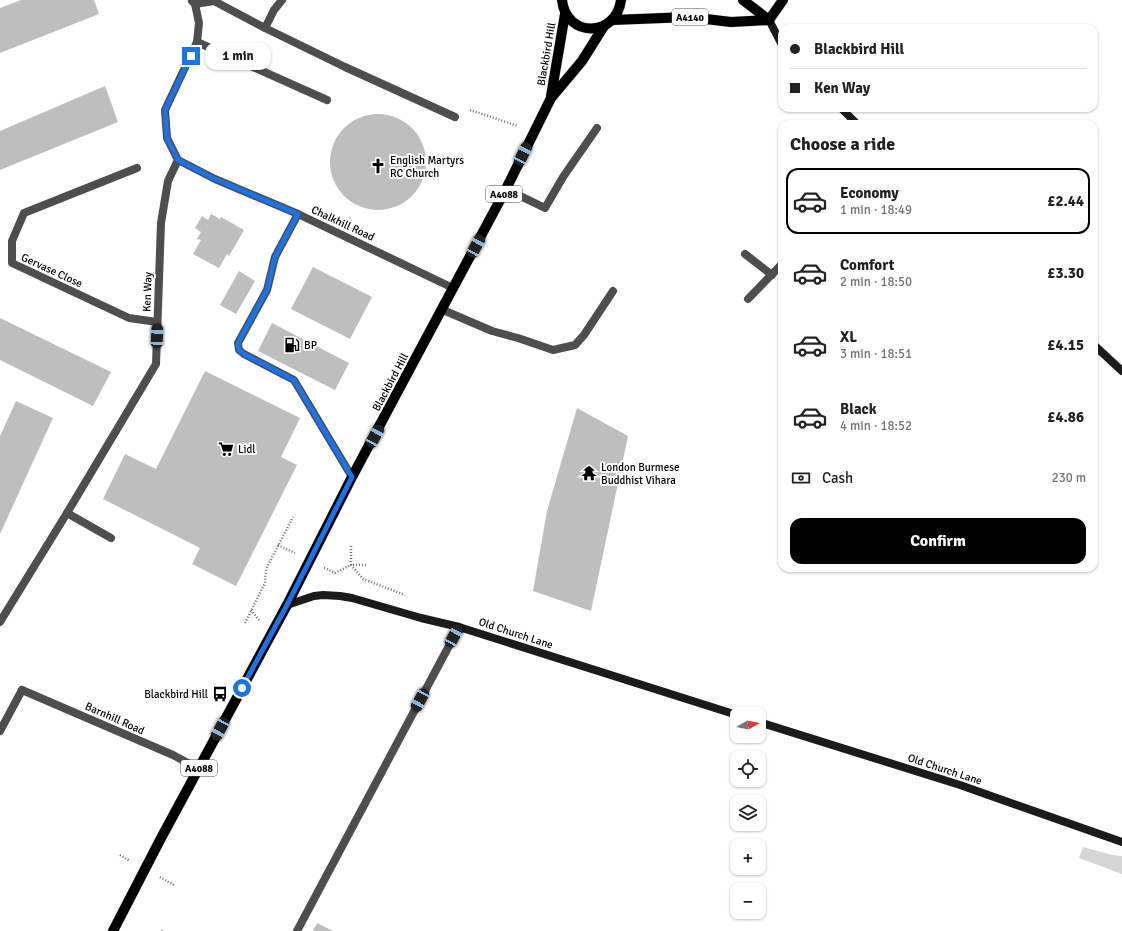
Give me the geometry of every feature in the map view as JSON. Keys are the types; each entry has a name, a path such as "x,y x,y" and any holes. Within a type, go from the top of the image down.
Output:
{"main road":[{"path":"562,0 566,14 574,23 583,28 593,29 608,23"},
{"name":"Blackbird Hill","path":"113,931 160,840 287,605 352,477 443,310 453,288 506,189 551,98 582,61 618,11 621,0"},
{"path":"743,0 769,20 778,37"},
{"path":"769,20 783,0"},
{"name":"Blackbird Hill","path":"551,98 566,14"},
{"name":"A4140","path":"608,23 689,17 731,22 769,20"},
{"path":"845,112 853,120"},
{"path":"1098,349 1122,371"},
{"name":"Old Church Lane","path":"287,605 314,596 323,595 352,598 421,618 459,627 730,713"},
{"name":"Old Church Lane","path":"766,724 960,785 1122,842"}],"street":[{"path":"178,160 167,138 165,110 197,42 199,23 193,2 214,0 265,28 345,67 456,117"},
{"path":"265,28 274,10 282,0"},
{"path":"197,42 327,100"},
{"path":"506,189 545,208 563,177 597,128"},
{"name":"Chalkhill Road","path":"178,160 215,179 298,214 453,288"},
{"name":"Ken Way","path":"0,622 156,364 161,223 168,182 178,160"},
{"name":"Gervase Close","path":"137,168 24,213 12,241 12,263 129,318 157,322"},
{"path":"298,214 275,257 267,290 238,343 239,350 294,380 352,477"},
{"path":"745,254 772,275"},
{"path":"748,299 778,268"},
{"path":"443,310 492,331 553,350 575,345 584,335 613,291"},
{"path":"67,513 111,538"},
{"path":"297,931 459,627"},
{"name":"Barnhill Road","path":"0,731 22,690 173,755 199,769"}],"path":[{"path":"456,117 464,108 534,131"},
{"path":"245,623 265,583 266,569 293,516"},
{"path":"278,545 289,550"},
{"path":"351,546 351,565 363,579 395,590"},
{"path":"329,570 334,573 351,565 366,565"},
{"path":"120,855 127,859"},
{"path":"167,881 174,885"}],"shaded area":[{"path":"1083,847 1112,855 1122,856 1122,874 1079,858"}],"building":[{"path":"21,0 94,0 99,14 0,53 0,8"},
{"path":"105,86 118,122 0,170 0,131"},
{"name":"English Martyrs RC Church","path":"378,114 396,118 412,128 422,144 426,162 422,180 412,196 396,206 378,210 360,206 344,196 334,180 330,162 334,144 344,128 360,118"},
{"path":"211,214 220,219 221,217 244,230 229,256 227,254 219,268 193,254 201,240 197,239 201,232 195,228 202,216 208,220"},
{"path":"313,267 372,297 350,339 291,309"},
{"path":"239,271 255,281 236,314 220,305"},
{"path":"0,318 111,372 93,406 0,360"},
{"path":"272,323 349,363 335,390 258,351"},
{"path":"205,371 300,418 281,457 297,465 236,586 192,564 200,548 103,499 125,454 156,469"},
{"path":"16,401 53,418 0,534 0,436"},
{"name":"London Burmese Buddhist Vihara","path":"577,408 628,436 591,611 533,591 547,511"},
{"path":"317,923 333,931 313,931"}],"place":[{"name":"English Martyrs RC Church","path":"378,166"},
{"name":"BP","path":"292,345"},
{"name":"Lidl","path":"226,449"},
{"name":"London Burmese Buddhist Vihara","path":"589,473"},
{"name":"Blackbird Hill","path":"220,694"}],"route":[{"path":"191,56 165,110 167,138 178,160 215,179 298,214 275,257 267,290 238,343 239,350 294,380 352,477 287,605 242,688"}]}
